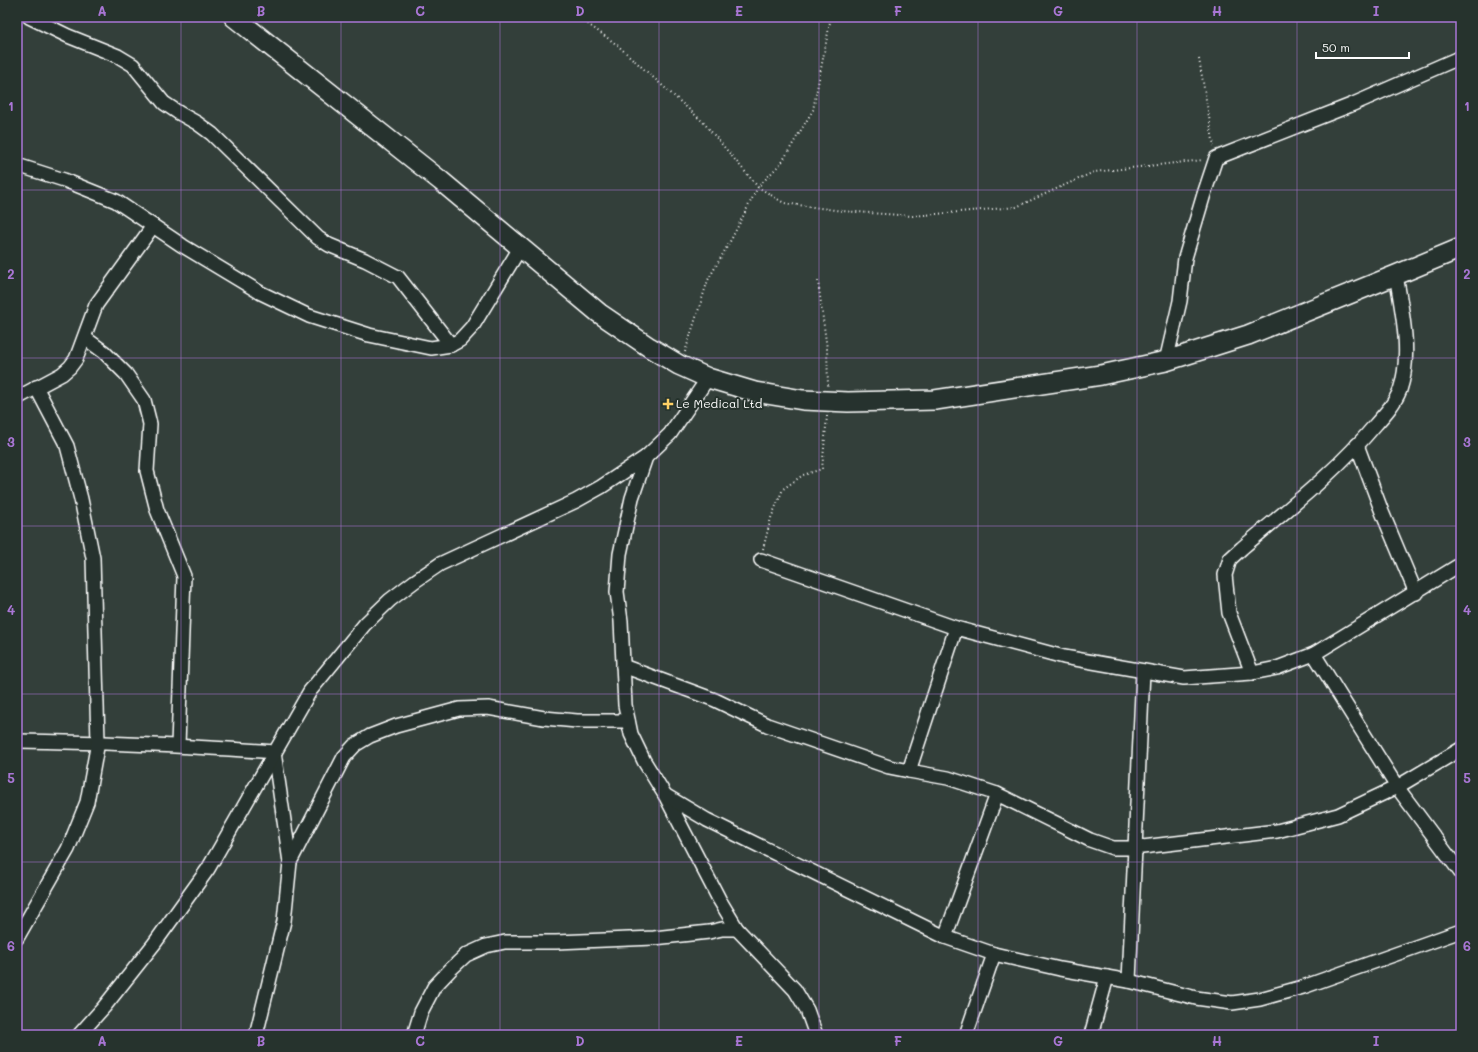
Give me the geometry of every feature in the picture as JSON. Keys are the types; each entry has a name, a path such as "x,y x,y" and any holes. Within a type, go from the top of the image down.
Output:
{"main road":[{"path":"234,17 441,181 599,313 649,348 679,365 708,378 754,392 803,400 829,402 934,400 1101,375 1166,361 1248,335 1396,276 1461,248"}],"street":[{"path":"29,17 68,36 118,56 133,65 164,103 212,134 318,238 329,245 365,260 398,277 451,345"},
{"path":"1166,361 1180,301 1185,258 1216,158 1350,105 1461,57"},
{"path":"17,165 64,180 116,201 153,226 261,293 309,316 369,335 431,348 451,345 460,340 472,327 520,248"},
{"path":"17,398 62,374 70,367 76,359 96,305 153,226"},
{"path":"1252,673 1229,613 1225,575 1230,559 1326,477 1357,445 1392,405 1400,390 1404,372 1406,337 1396,276"},
{"path":"84,338 104,352 126,374 144,400 150,424 146,471 157,510 184,576 178,745"},
{"path":"79,1035 104,1007 154,944 208,870 310,691 365,624 390,600 440,564 576,501 601,487 646,457 670,434 708,378"},
{"path":"17,938 68,849 87,802 98,742 93,558 81,499 67,446 36,387"},
{"path":"1357,445 1382,512 1416,592"},
{"path":"646,457 632,498 620,554 617,592 621,620 625,705 631,734 641,755 665,795 719,899 737,929 795,990 807,1010 816,1035"},
{"path":"761,560 956,628 1064,657 1184,678 1252,673 1277,668 1314,654 1461,564"},
{"path":"909,771 956,628"},
{"path":"1314,654 1397,787 1461,873"},
{"path":"624,666 715,700 767,725 889,767 948,778 997,794 1090,840 1114,848 1134,848 1277,831 1338,816 1397,787 1461,749"},
{"path":"1129,981 1143,672"},
{"path":"290,862 344,757 355,745 370,736 396,726 459,709 488,708 544,718 576,721 628,721"},
{"path":"17,741 178,745 274,752"},
{"path":"256,1035 271,968 284,921 290,862 274,752"},
{"path":"944,937 997,794"},
{"path":"665,795 708,820 944,937 994,954 1060,969 1129,981 1196,998 1232,1003 1260,999 1303,988 1460,933"},
{"path":"414,1035 421,1012 434,987 466,956 486,946 505,942 556,942 654,938 710,932 722,929 737,929"},
{"path":"966,1035 994,954"},
{"path":"1091,1035 1107,977"}],"path":[{"path":"578,17 616,44 703,122 758,187 784,203 842,211 913,216 1016,207 1094,172 1216,158 1199,59"},
{"path":"679,365 691,336 708,280 732,238 758,187 782,162 813,110 831,17"},
{"path":"761,560 771,518 782,489 803,475 822,469 829,402 827,349 818,281"}],"place":[{"name":"Le Medical Ltd","path":"668,404"}]}
